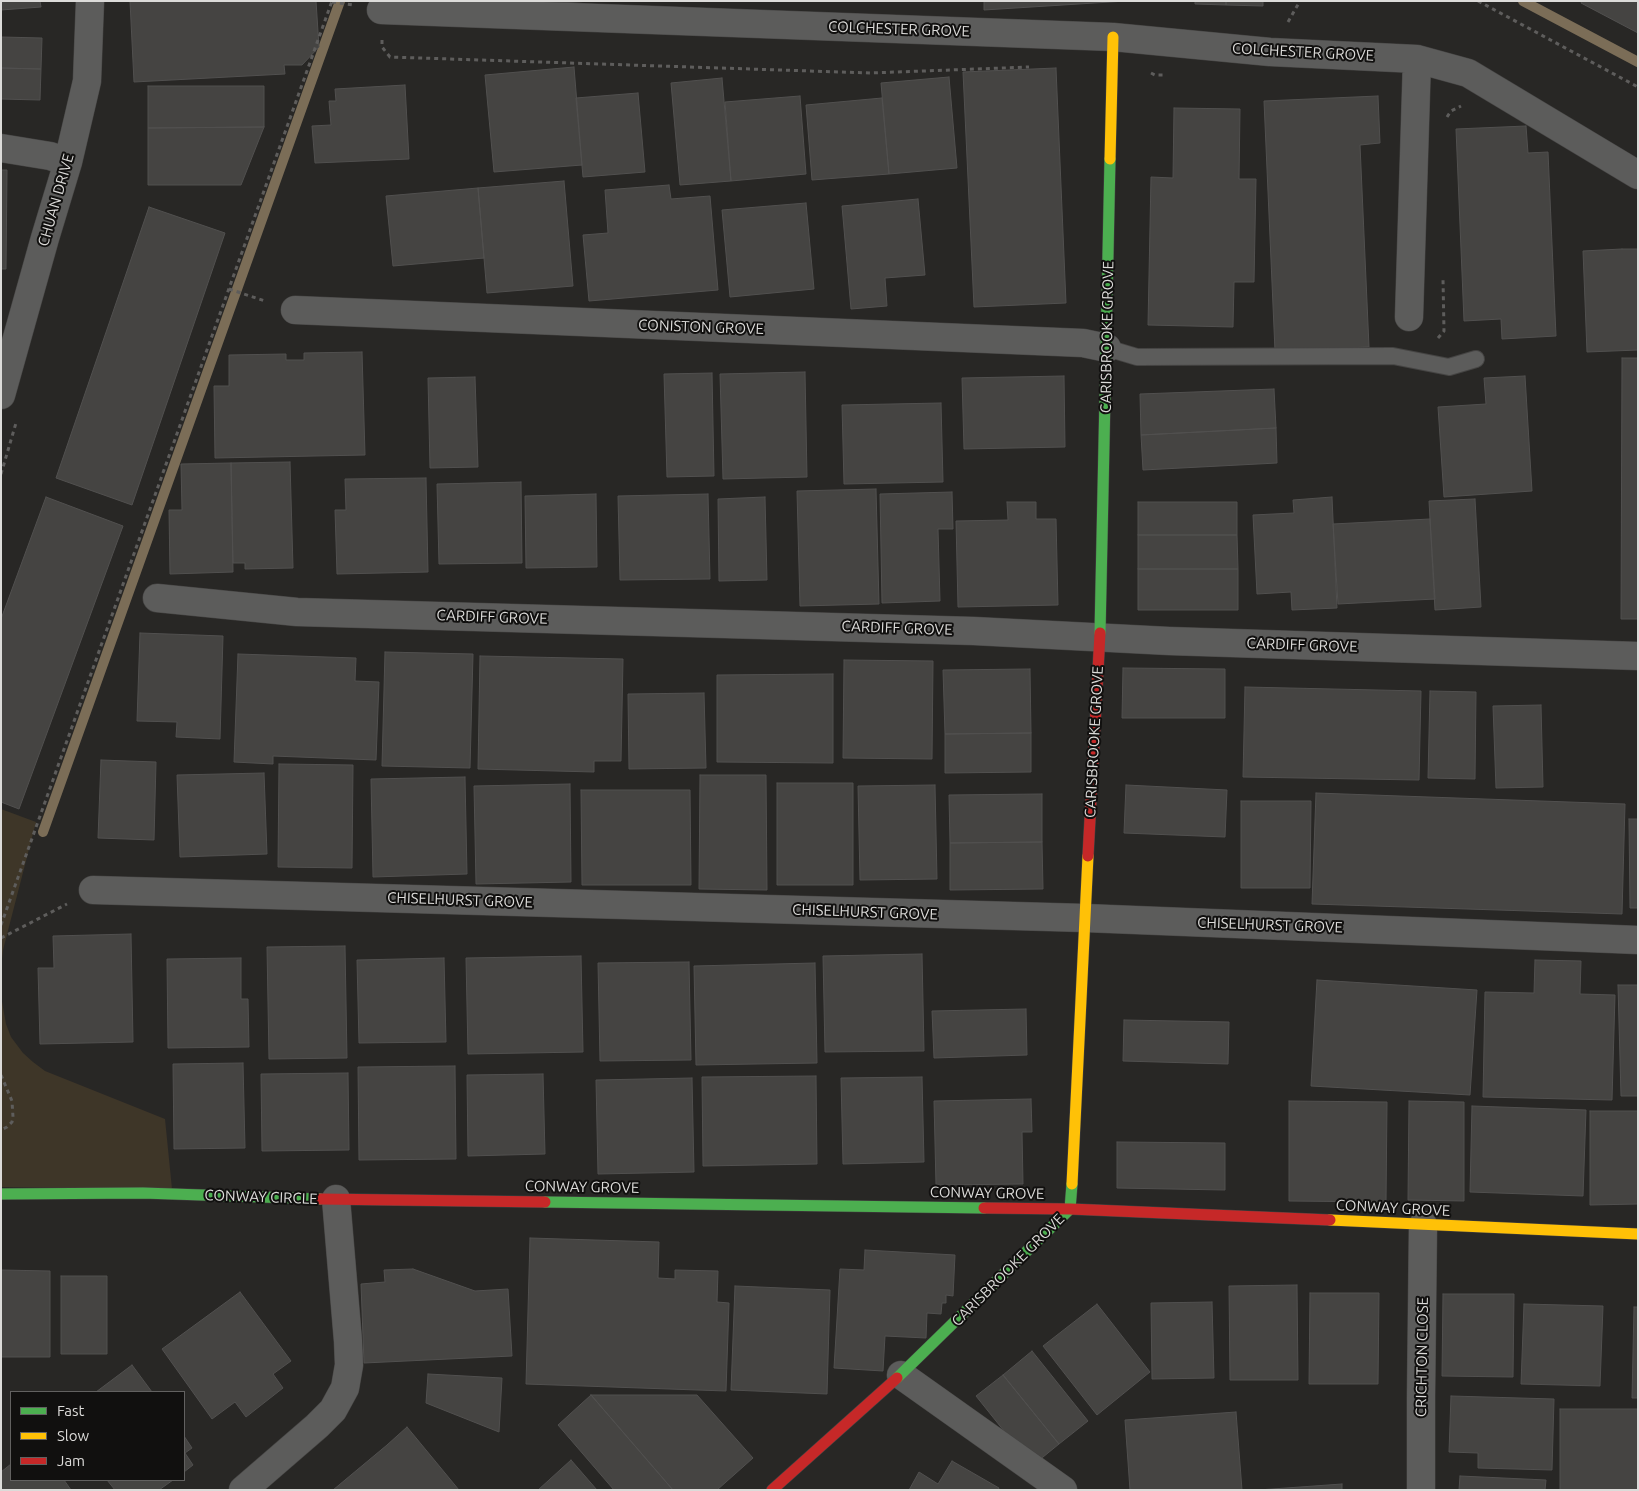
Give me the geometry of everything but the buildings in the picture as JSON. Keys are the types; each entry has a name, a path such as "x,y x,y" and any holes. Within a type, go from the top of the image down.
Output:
{"street":[{"name":"CHUAN DRIVE","path":"1,395 68,162 87,81 90,1"},
{"name":"COLCHESTER GROVE","path":"368,8 1113,37 1270,52 1417,59 1468,74 1638,175"},
{"name":"CARISBROOKE GROVE","path":"772,1490 901,1375 1070,1209 1100,637 1113,37"},
{"path":"1409,317 1417,59"},
{"path":"1,148 50,156 68,162"},
{"name":"CONISTON GROVE","path":"294,310 1082,343 1106,348"},
{"name":"CARDIFF GROVE","path":"157,598 297,612 974,630 1189,641 1638,656"},
{"name":"CHISELHURST GROVE","path":"93,890 1085,918 1638,940"},
{"name":"CONWAY CIRCLE","path":"1,1194 143,1194 336,1199 348,1341 349,1365 345,1388 333,1410 243,1490"},
{"name":"CONWAY GROVE","path":"336,1199 1070,1209 1638,1234"},
{"name":"CRICHTON CLOSE","path":"1422,1490 1423,1225"},
{"path":"901,1375 1063,1490"}],"lane":[{"path":"1106,348 1137,357 1393,356 1449,367 1476,359"}],"path":[{"path":"1478,1 1638,87"},
{"path":"1,926 333,2 368,8 382,47 390,57 870,73 1034,67"},
{"path":"230,289 251,296"},
{"path":"1,938 93,890"},
{"path":"1,1074 12,1101 14,1117 7,1127 1,1130"}],"shaded area":[{"path":"1,809 36,822 3,950 1,968"},
{"path":"1,996 6,1024 11,1037 23,1053 45,1071 165,1119 172,1189 1,1187"}],"waterway":[{"path":"43,832 340,1"},
{"path":"1523,1 1638,62"}],"traffic: fast":[{"path":"1100,633 1110,159"},
{"path":"897,1378 1070,1209 1072,1184"},
{"path":"1,1194 143,1193 320,1199"},
{"path":"545,1202 984,1208"}],"traffic: slow":[{"path":"1110,159 1113,37"},
{"path":"1072,1184 1088,856"},
{"path":"1330,1220 1638,1234"}],"traffic: jam":[{"path":"1088,856 1100,633"},
{"path":"320,1199 545,1202"},
{"path":"984,1208 1070,1209 1330,1220"},
{"path":"772,1490 897,1378"}]}
